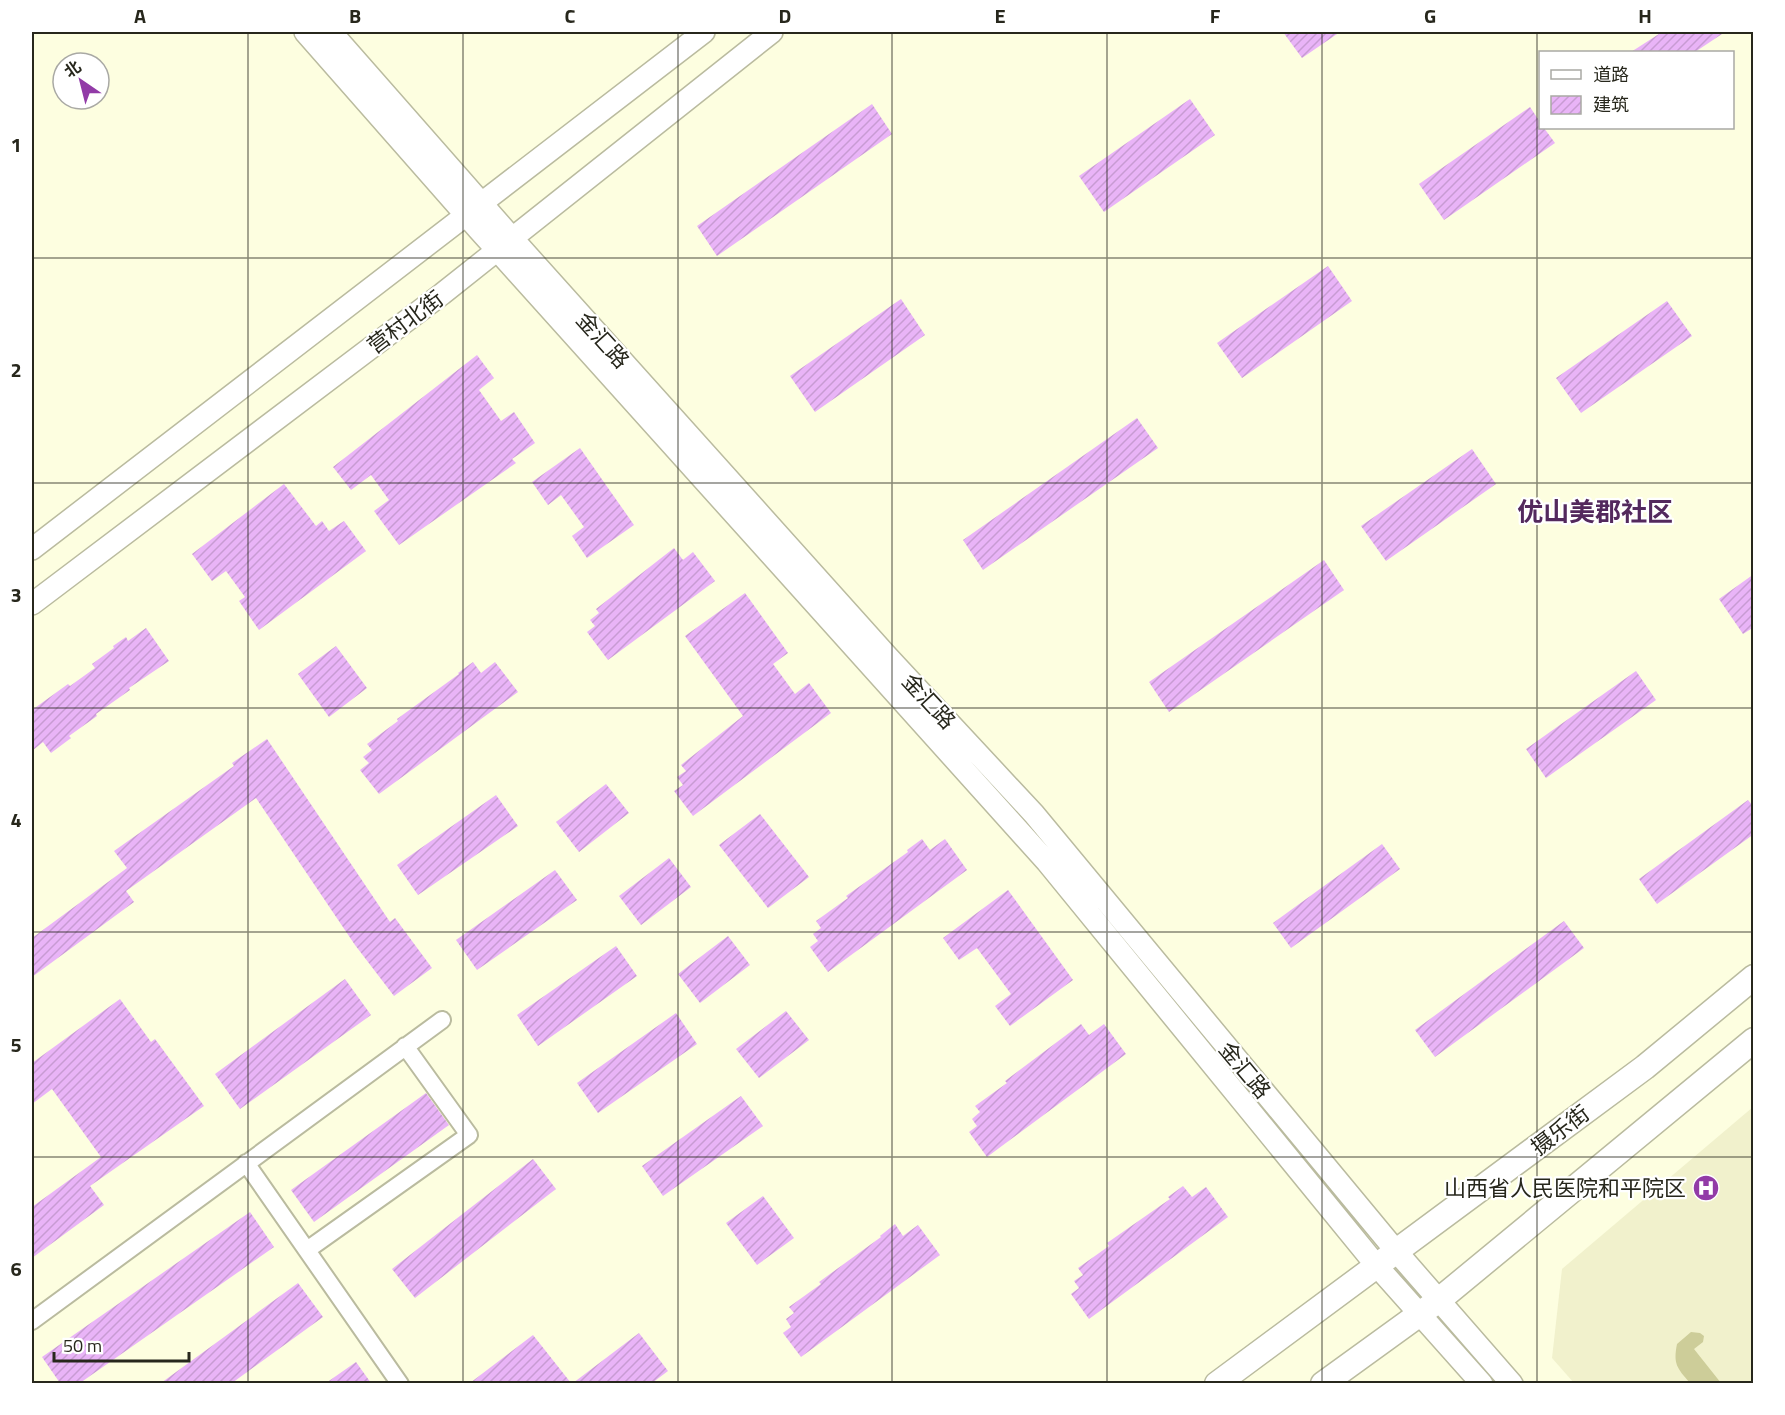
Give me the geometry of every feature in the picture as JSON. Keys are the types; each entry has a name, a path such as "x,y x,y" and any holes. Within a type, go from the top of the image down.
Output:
{"main road":[{"name":"摄乐街","path":"1217,1383 1645,1067 1754,977"},
{"path":"1323,1383 1429,1306 1754,1040"}],"street":[{"name":"金汇路","path":"305,32 473,209 1034,814 1386,1258 1429,1306 1512,1383"},
{"name":"金汇路","path":"331,32 473,209"},
{"path":"32,549 704,32"},
{"name":"营村北街","path":"32,604 442,294 772,32"},
{"path":"32,1321 442,1020"},
{"path":"307,1250 469,1135 405,1046"},
{"path":"246,1164 400,1383"},
{"name":"金汇路","path":"1429,1306 1482,1383"}],"shaded area":[{"name":"山西省人民医院和平院区","path":"1753,1107 1753,1383 1574,1383 1552,1358 1562,1269"},
{"path":"1691,1332 1704,1336 1703,1342 1694,1349 1721,1383 1690,1383 1679,1369 1676,1361 1677,1344"}],"building":[{"path":"1283,32 1340,32 1302,58"},
{"path":"1662,32 1725,32 1696,51 1633,51"},
{"path":"1190,99 1215,135 1104,212 1079,176"},
{"path":"872,104 892,134 717,256 697,226"},
{"path":"1530,107 1539,120 1539,129 1545,129 1555,143 1444,220 1419,184"},
{"path":"1328,266 1352,301 1242,378 1217,343"},
{"path":"901,299 925,335 815,412 790,376"},
{"path":"1667,301 1692,336 1581,413 1556,378"},
{"path":"477,355 494,378 479,390 501,421 514,412 535,443 512,459 516,463 399,545 374,511 389,500 371,475 351,490 333,467"},
{"path":"1137,418 1158,448 983,570 963,540"},
{"path":"580,448 634,525 587,558 572,536 584,527 561,495 548,505 532,482"},
{"path":"1472,449 1496,484 1386,561 1361,526"},
{"path":"284,484 316,526 322,521 329,531 344,521 366,551 259,630 239,601 245,597 226,571 212,581 192,554"},
{"path":"674,548 683,560 693,552 715,581 608,660 587,632 595,626 590,620 599,613 596,609"},
{"path":"1324,560 1344,590 1169,712 1149,682"},
{"path":"1754,574 1754,627 1743,634 1719,599"},
{"path":"745,593 788,653 773,664 795,694 809,683 831,713 693,816 674,791 683,785 677,777 686,771 681,765 743,716 685,636"},
{"path":"146,628 169,661 129,688 130,690 96,714 97,716 69,736 71,738 51,753 43,742 32,751 32,710 95,668 92,664 114,648 113,646 126,637 128,641"},
{"path":"336,646 367,688 329,717 298,674"},
{"path":"473,662 481,673 495,662 518,692 379,794 360,770 369,763 363,757 372,750 367,744"},
{"path":"1636,671 1656,700 1546,778 1526,749"},
{"path":"267,739 390,922 395,918 432,968 394,996 355,945 256,798 126,891 134,902 32,977 32,938 127,868 114,851 234,766 232,763"},
{"path":"606,784 629,813 579,852 556,822"},
{"path":"496,795 518,826 418,895 397,865"},
{"path":"1748,800 1754,807 1754,834 1657,904 1639,879"},
{"path":"760,814 809,877 768,908 719,845"},
{"path":"922,839 930,850 945,839 967,870 828,972 810,947 818,941 813,934 821,928 816,921"},
{"path":"1382,844 1400,869 1291,948 1273,923"},
{"path":"669,858 691,887 641,925 619,896"},
{"path":"555,870 577,900 477,970 456,940"},
{"path":"1008,890 1073,980 1010,1026 995,1006 1011,994 977,948 959,960 943,938"},
{"path":"1564,921 1584,948 1435,1057 1415,1030"},
{"path":"728,936 750,965 700,1003 678,974"},
{"path":"616,946 637,976 538,1046 517,1015"},
{"path":"345,979 371,1015 240,1109 215,1074"},
{"path":"120,999 151,1042 155,1039 204,1106 90,1186 104,1205 32,1258 32,1207 101,1157 52,1089 32,1104 32,1063"},
{"path":"786,1011 809,1040 759,1078 736,1049"},
{"path":"676,1013 697,1044 598,1113 577,1083"},
{"path":"1081,1024 1089,1035 1104,1024 1126,1054 987,1157 969,1132 977,1126 972,1119 980,1112 975,1106"},
{"path":"426,1093 449,1125 314,1222 291,1190"},
{"path":"741,1096 763,1126 663,1196 642,1166"},
{"path":"533,1159 556,1189 415,1298 392,1269"},
{"path":"1183,1186 1192,1197 1206,1187 1228,1217 1089,1319 1071,1294 1079,1288 1074,1281 1083,1275 1078,1268 1109,1246 1107,1243 1170,1199 1168,1197"},
{"path":"763,1196 794,1238 757,1265 726,1223"},
{"path":"250,1212 274,1247 80,1383 60,1383 42,1357"},
{"path":"895,1224 903,1236 918,1225 940,1255 801,1357 783,1333 791,1327 786,1319 794,1313 789,1307"},
{"path":"298,1283 323,1317 232,1383 161,1383"},
{"path":"639,1333 668,1371 652,1383 573,1383"},
{"path":"533,1335 571,1383 470,1383"},
{"path":"356,1362 371,1383 326,1383"}],"place":[{"name":"山西省人民医院和平院区","path":"1706,1188"}],"district":[{"name":"优山美郡社区","path":"1595,512"}]}
